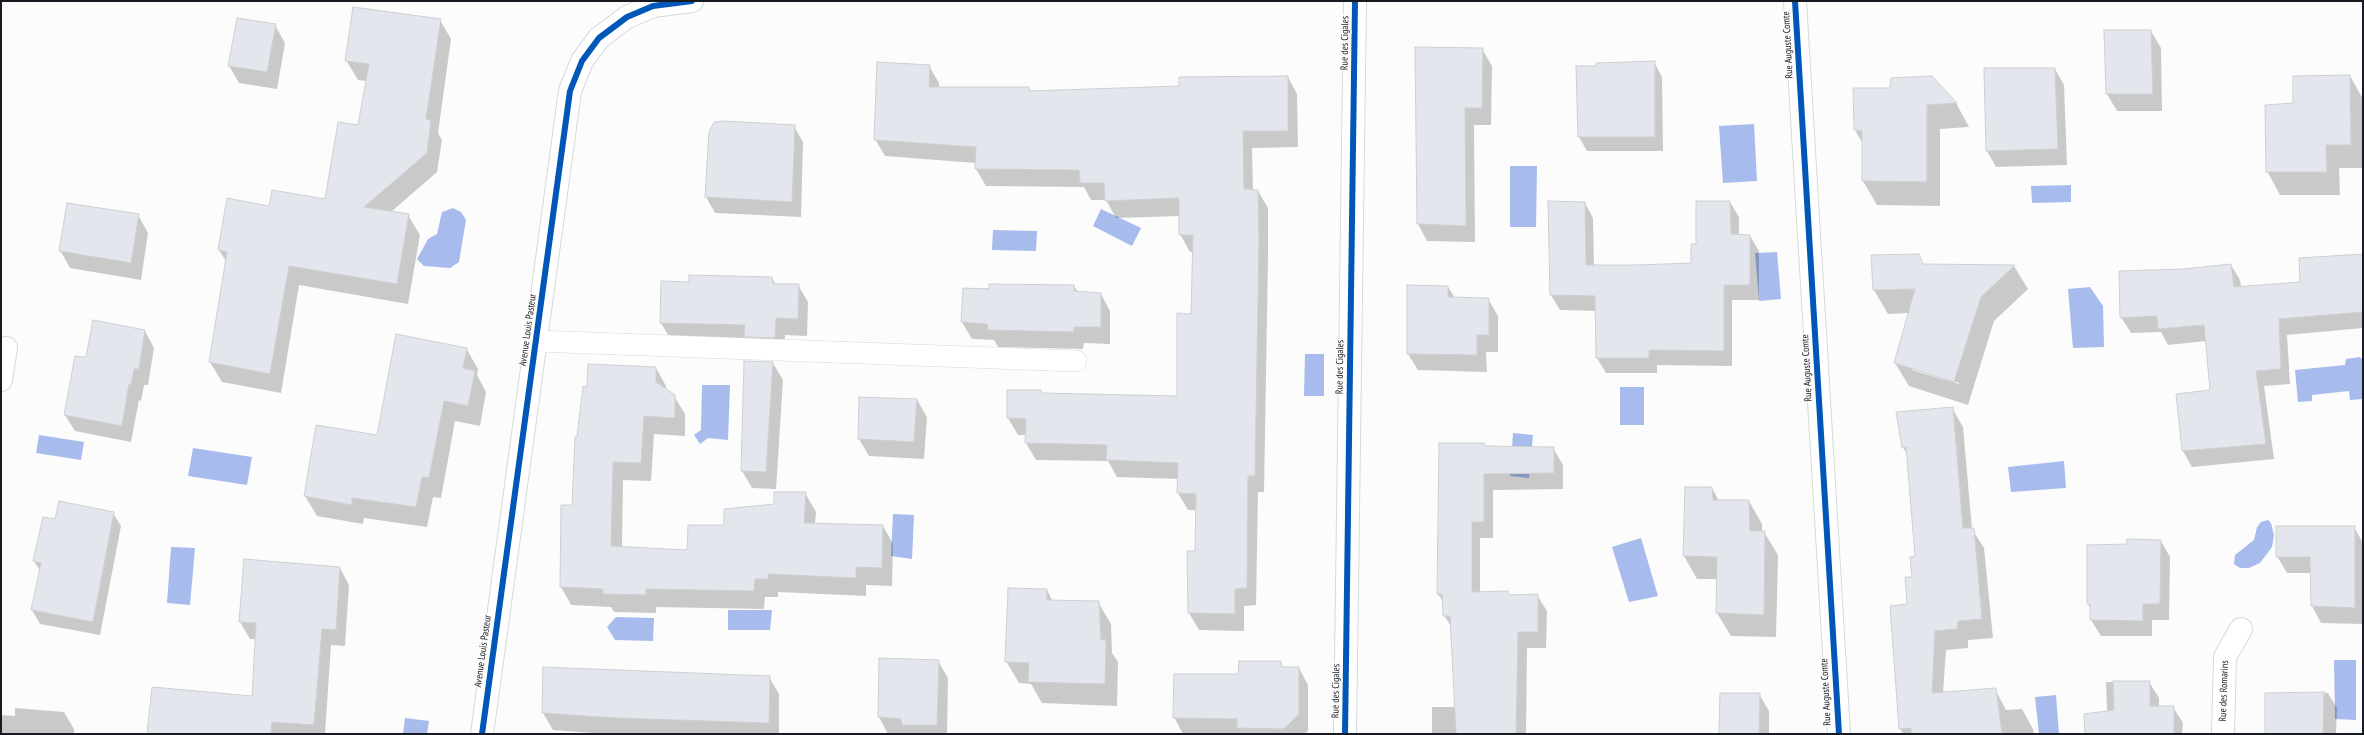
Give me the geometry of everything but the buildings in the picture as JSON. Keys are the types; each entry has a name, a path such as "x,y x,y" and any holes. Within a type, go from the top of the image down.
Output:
{"street":[{"name":"Avenue Louis Pasteur","path":"482,734 570,91 582,61 600,38 627,17 653,6 692,1"},
{"name":"Rue des Cigales","path":"1345,734 1354,1"},
{"name":"Rue Auguste Comte","path":"1795,1 1839,734"},
{"path":"1,380 6,348"},
{"name":"Rue des Romarins","path":"2223,734 2225,657 2241,629"}],"lane":[{"path":"536,341 1076,361"}],"water":[{"path":"1754,124 1757,181 1723,183 1719,126"},
{"path":"1510,166 1537,166 1536,227 1510,227"},
{"path":"2071,185 2071,202 2032,203 2031,186"},
{"path":"453,208 461,212 466,220 459,262 450,268 424,266 417,259 428,239 437,234 442,212"},
{"path":"1101,209 1141,228 1132,246 1093,226"},
{"path":"993,230 1037,231 1036,251 992,250"},
{"path":"1777,252 1781,299 1759,301 1755,253"},
{"path":"2090,287 2103,306 2104,347 2073,348 2068,289"},
{"path":"1305,354 1324,354 1324,396 1304,396"},
{"path":"2360,357 2363,360 2362,399 2350,400 2349,391 2312,395 2312,401 2298,402 2295,370 2345,365 2346,359"},
{"path":"702,385 730,385 728,440 708,438 700,444 694,435 701,430"},
{"path":"1620,387 1644,387 1644,425 1620,425"},
{"path":"1513,433 1533,435 1529,478 1510,476"},
{"path":"39,435 84,442 81,460 36,453"},
{"path":"193,448 252,457 247,485 188,476"},
{"path":"2064,461 2066,488 2011,492 2008,467"},
{"path":"893,514 914,515 912,559 891,556"},
{"path":"2268,520 2271,523 2274,535 2272,547 2260,563 2249,568 2240,568 2234,564 2235,555 2254,540 2257,527 2261,522"},
{"path":"1641,538 1658,596 1629,602 1612,547"},
{"path":"171,547 195,548 190,605 167,603"},
{"path":"728,610 772,610 770,630 728,630"},
{"path":"616,617 654,618 653,641 615,640 607,627"},
{"path":"2334,660 2356,660 2356,720 2335,719"},
{"path":"2056,695 2059,734 2039,734 2035,697"},
{"path":"405,718 429,721 427,734 403,734"}],"cycle path":[{"path":"482,734 570,91 582,61 599,38 627,17 653,6 692,1"},
{"path":"1345,734 1355,1"},
{"path":"1795,1 1839,734"}]}
